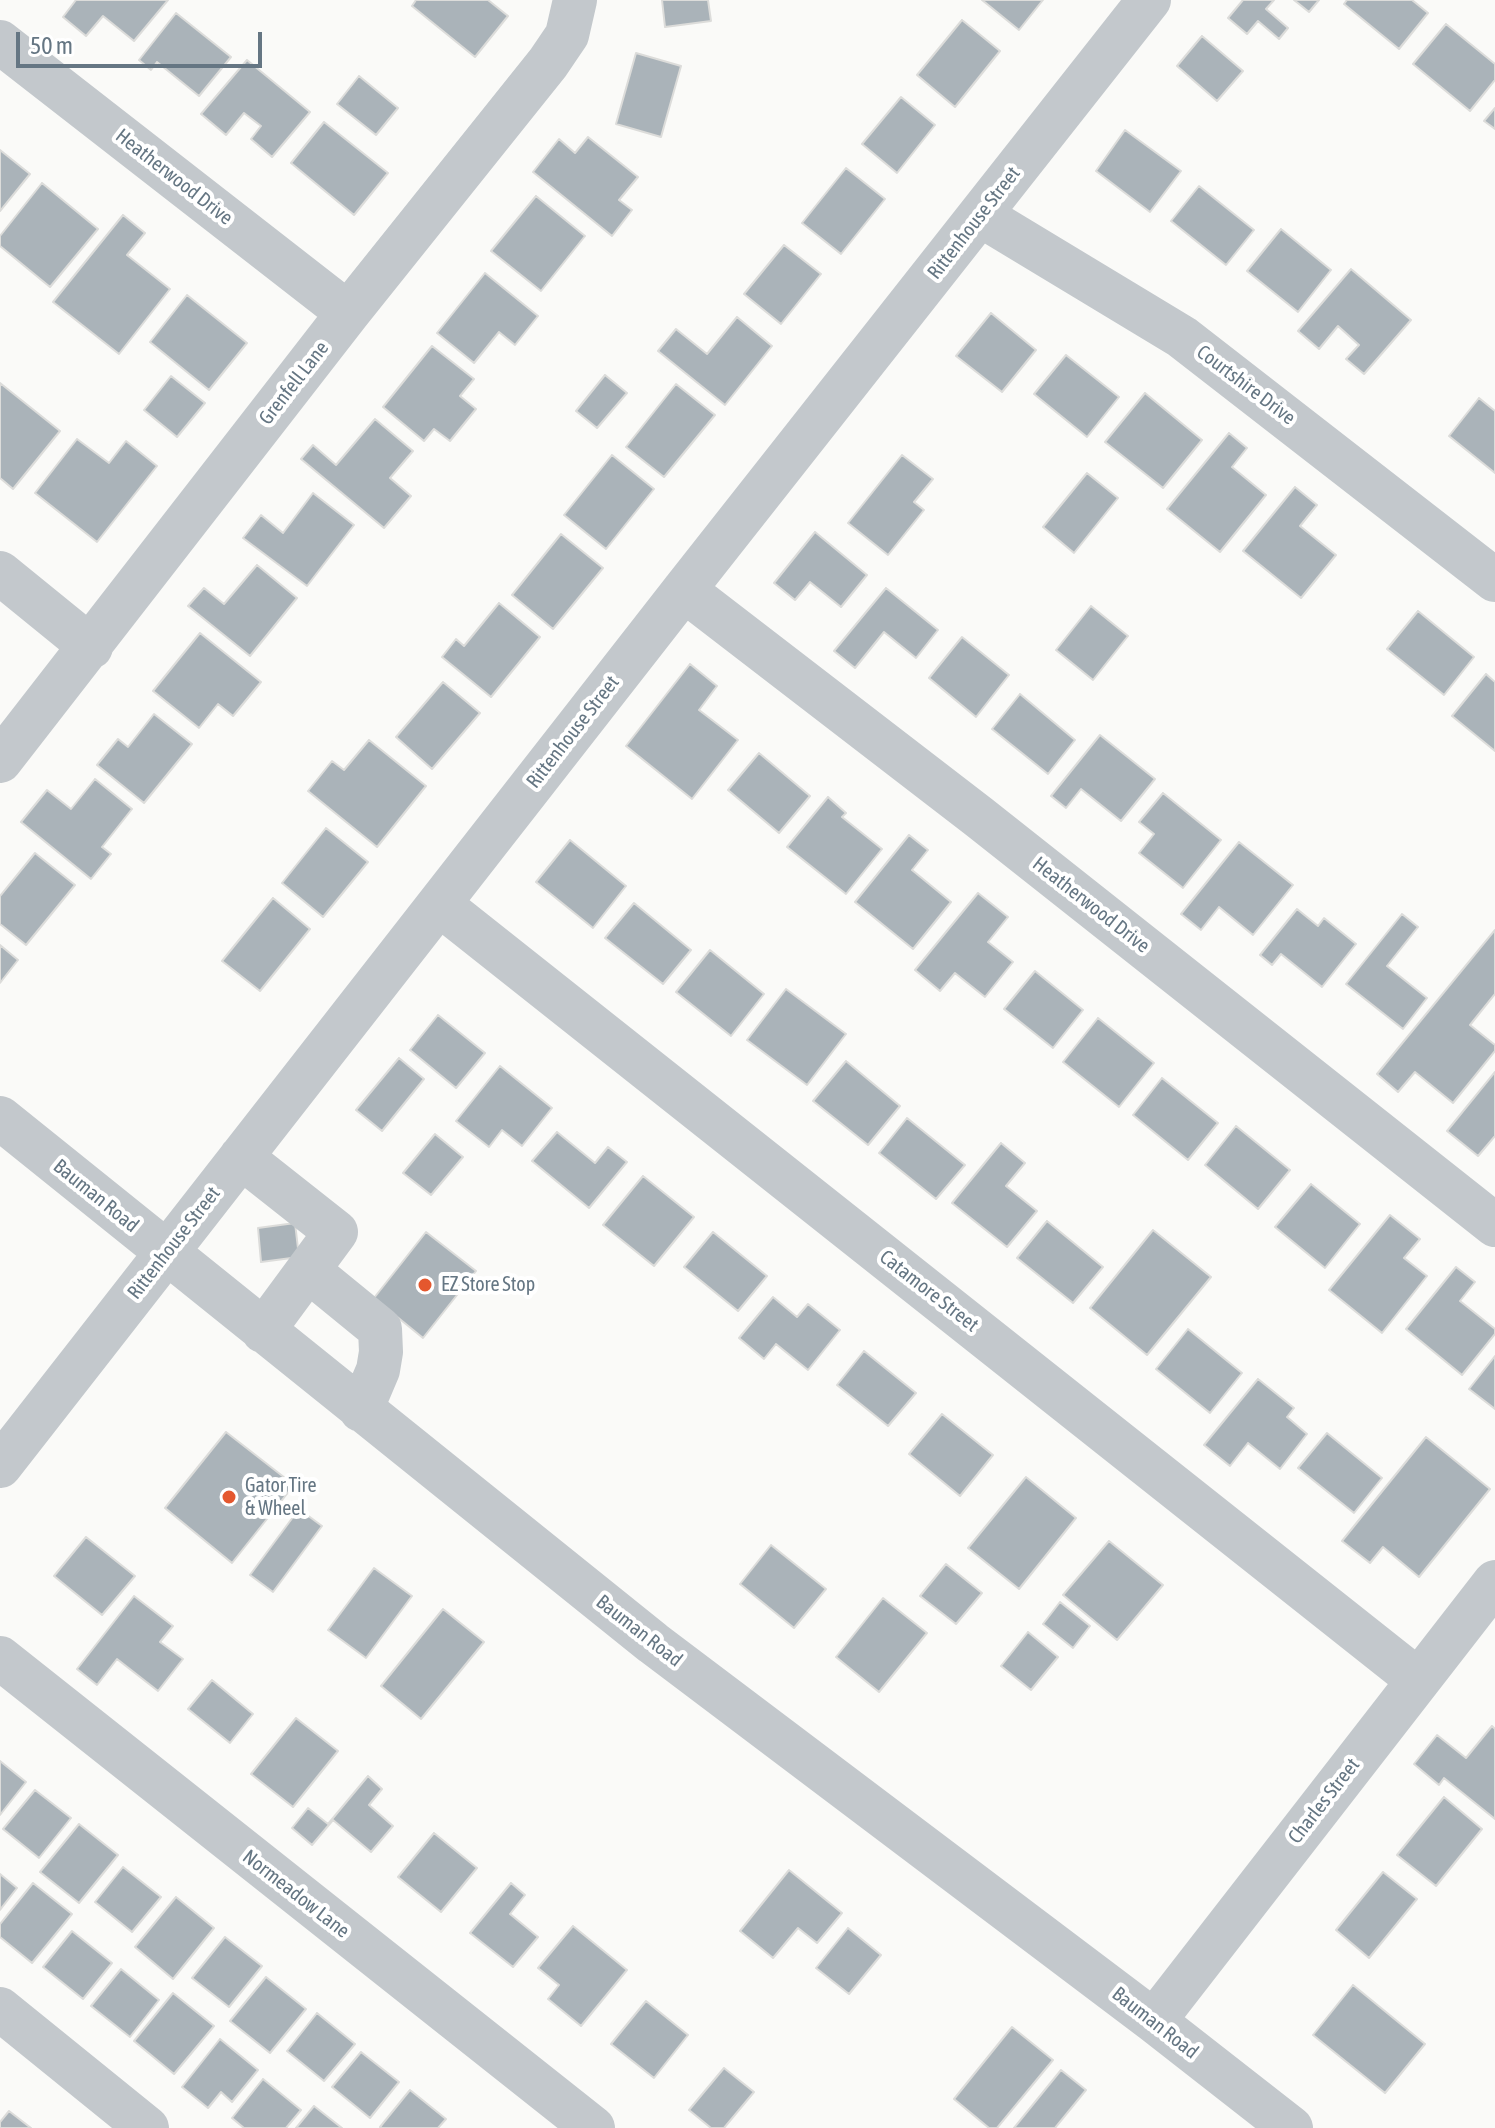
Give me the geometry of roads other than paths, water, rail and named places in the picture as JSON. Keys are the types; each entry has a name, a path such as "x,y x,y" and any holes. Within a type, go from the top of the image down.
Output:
{"street":[{"name":"Grenfell Lane","path":"0,761 348,313 548,63 567,35 575,0"},
{"name":"Rittenhouse Street","path":"0,1466 1149,0"},
{"name":"Heatherwood Drive","path":"0,42 348,313"},
{"name":"Courtshire Drive","path":"980,215 1182,337 1495,580"},
{"path":"0,573 91,647"},
{"name":"Heatherwood Drive","path":"684,590 979,817 1495,1225"},
{"name":"Catamore Street","path":"439,904 1418,1680"},
{"name":"Bauman Road","path":"0,1118 653,1643 1291,2128"},
{"path":"241,1157 336,1232 263,1331"},
{"path":"309,1271 380,1329 378,1370 361,1410"},
{"name":"Charles Street","path":"1154,2021 1495,1582"},
{"name":"Normeadow Lane","path":"0,1658 593,2128"},
{"path":"0,2009 147,2128"}],"place":[{"name":"EZ Store Stop","path":"425,1285"},
{"name":"Gator Tire & Wheel","path":"229,1497"}]}
